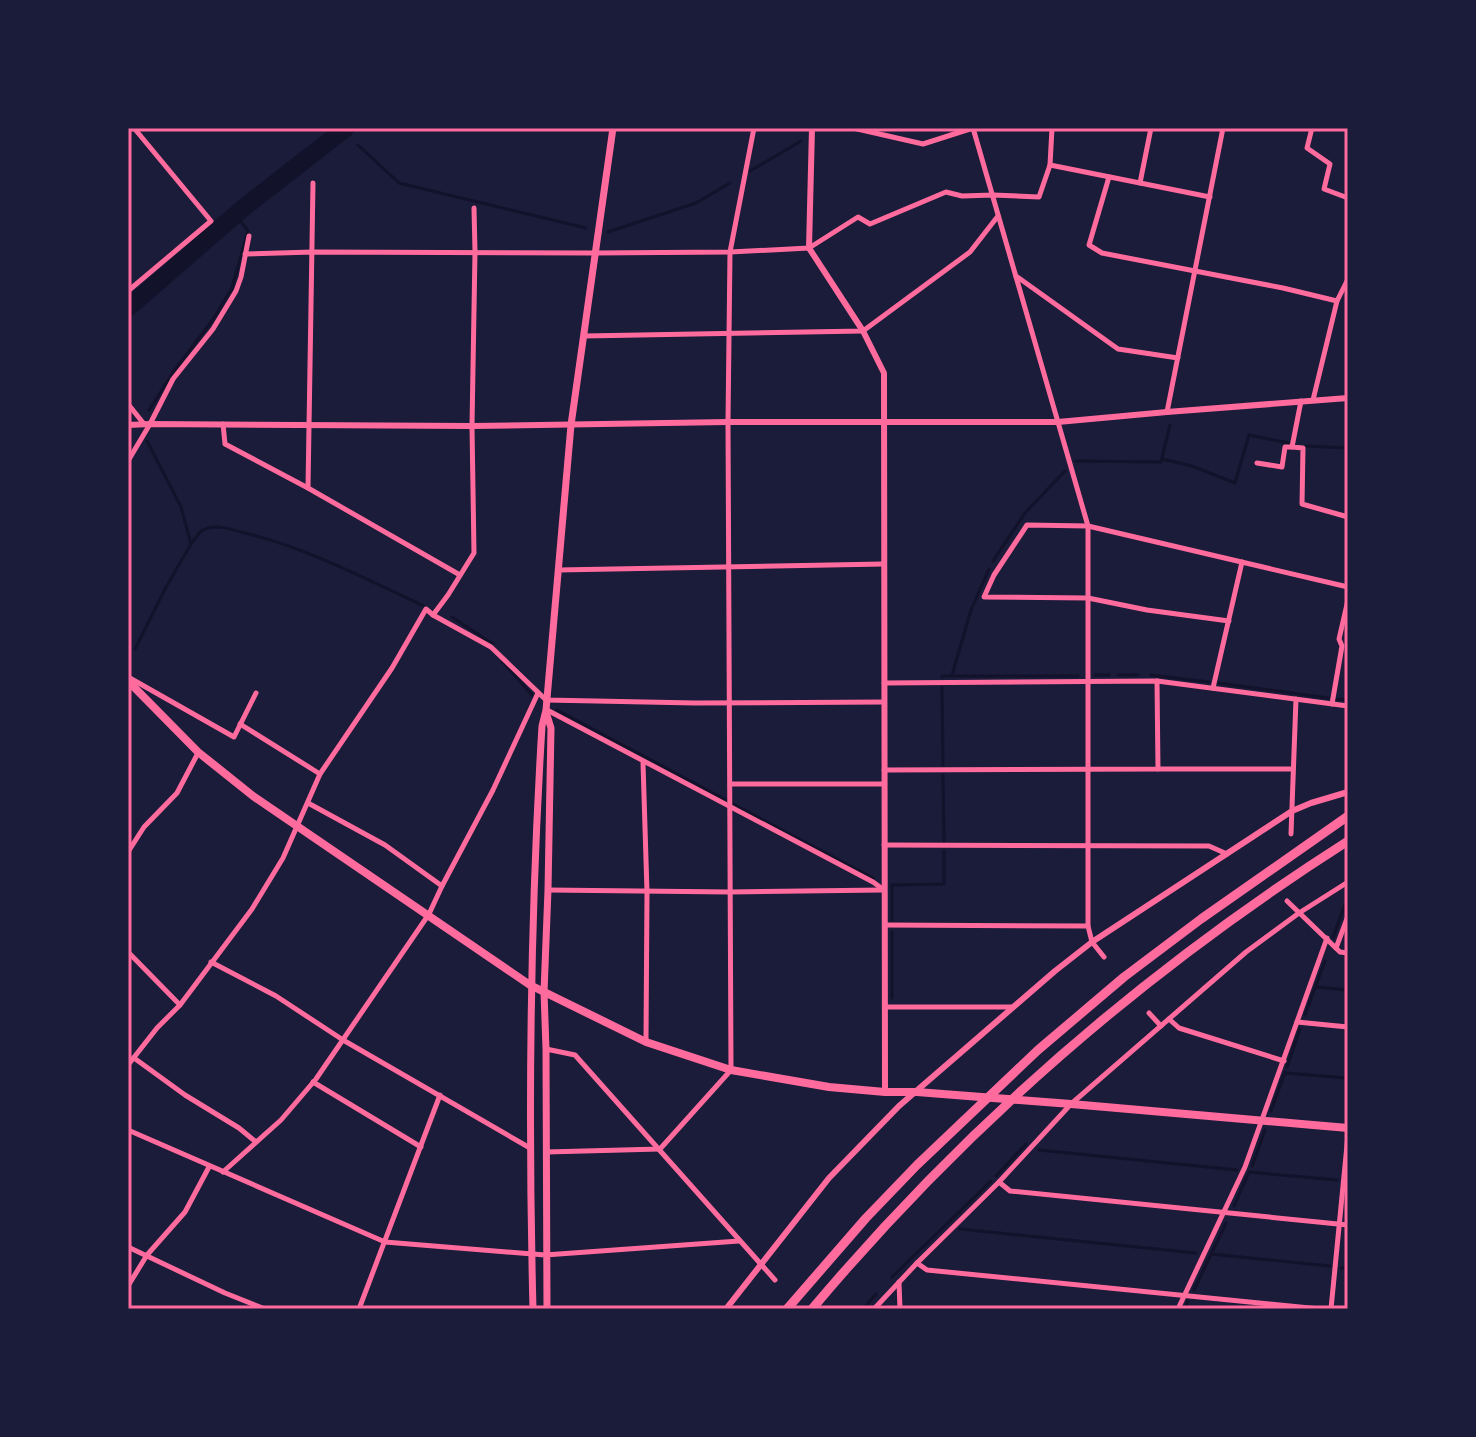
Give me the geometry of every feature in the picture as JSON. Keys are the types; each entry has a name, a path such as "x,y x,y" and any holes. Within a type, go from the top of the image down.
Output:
{"highway":[{"path":"128,679 198,752 253,796 530,985 646,1042 731,1070 804,1083 1348,1128"},
{"path":"787,1309 866,1218 1009,1078 1124,977 1348,816"},
{"path":"812,1309 881,1229 1030,1084 1131,996 1218,929 1348,841"}],"main road":[{"path":"533,1309 530,985 542,726 571,425 613,128"},
{"path":"546,705 551,728 544,992 547,1309"}],"street":[{"path":"128,291 211,221 134,128"},
{"path":"546,1152 660,1149 731,1070 730,252 754,128"},
{"path":"812,128 809,248 863,331 884,373 885,1092"},
{"path":"853,128 923,144 973,128 1088,526 1088,926 1092,942 1104,957"},
{"path":"245,254 730,252 809,248 858,217 870,224 946,192 962,196 1039,197 1050,165 1052,128"},
{"path":"1140,183 1151,128"},
{"path":"1167,412 1223,128"},
{"path":"1312,128 1307,148 1330,164 1324,189 1348,198"},
{"path":"1050,165 1210,197"},
{"path":"1109,177 1089,245 1102,253 1337,301"},
{"path":"308,488 313,183"},
{"path":"433,615 474,553 474,208"},
{"path":"583,336 863,331 970,252 998,216"},
{"path":"128,461 173,379 213,329 236,291 249,236"},
{"path":"1015,275 1118,349 1178,358"},
{"path":"1313,400 1337,301 1348,279"},
{"path":"128,425 1058,422 1348,398"},
{"path":"1292,447 1301,401"},
{"path":"128,404 147,424"},
{"path":"223,424 225,444 460,575"},
{"path":"1257,463 1282,467 1285,447 1303,448 1302,504 1348,517"},
{"path":"1229,621 1088,598 984,597 994,575 1027,525 1088,526 1348,587"},
{"path":"1213,688 1242,562"},
{"path":"558,570 883,564"},
{"path":"1332,704 1342,646 1339,639 1348,600"},
{"path":"128,1065 180,1005 252,909 283,858 320,774 392,668 426,609 491,647 538,693 546,705 643,762 884,890"},
{"path":"128,679 234,737 256,693"},
{"path":"884,683 1157,681 1348,706"},
{"path":"1157,681 1158,769"},
{"path":"223,1172 281,1120 313,1082 429,914 493,790 538,693"},
{"path":"1291,834 1296,699"},
{"path":"546,705 884,702"},
{"path":"240,724 320,774"},
{"path":"128,852 144,827 177,793 198,752"},
{"path":"643,762 647,892 646,1042"},
{"path":"884,770 1293,769"},
{"path":"730,784 884,784"},
{"path":"726,1309 829,1178 899,1106 1012,1007 1092,942 1292,811 1348,792"},
{"path":"308,803 385,845 442,886"},
{"path":"884,845 1209,846 1227,854"},
{"path":"874,1309 1071,1104 1246,952 1348,882"},
{"path":"548,890 884,890"},
{"path":"1287,901 1340,952 1348,953"},
{"path":"1336,948 1348,916"},
{"path":"885,925 1088,926"},
{"path":"1178,1309 1245,1167 1327,938"},
{"path":"128,952 180,1005"},
{"path":"211,962 276,996 343,1040 530,1148"},
{"path":"885,1007 1012,1007"},
{"path":"1149,1013 1161,1026"},
{"path":"1169,1019 1179,1028 1284,1061"},
{"path":"1297,1022 1348,1027"},
{"path":"546,1049 575,1055 775,1280"},
{"path":"134,1058 256,1142"},
{"path":"313,1082 421,1147"},
{"path":"359,1309 440,1095"},
{"path":"128,1130 385,1242 545,1255 739,1241"},
{"path":"1331,1309 1348,1135"},
{"path":"128,1286 147,1255 185,1212 209,1167"},
{"path":"999,1182 1010,1191 1348,1225"},
{"path":"128,1247 265,1309"},
{"path":"917,1263 927,1270 1320,1309"},
{"path":"899,1282 900,1309"}],"waterway":[{"path":"128,308 242,209 346,128"},
{"path":"750,171 801,141"},
{"path":"358,145 399,183 586,228"},
{"path":"608,232 696,203 730,183"},
{"path":"149,410 232,288 248,231 236,215"},
{"path":"1076,461 1161,462 1170,425"},
{"path":"1162,459 1192,466 1235,483 1249,435 1289,443"},
{"path":"135,649 191,544 181,507 147,441"},
{"path":"1307,446 1348,448"},
{"path":"993,561 1025,513 1065,471"},
{"path":"191,544 205,529 231,529 314,556 424,606"},
{"path":"952,675 971,610 989,569"},
{"path":"452,617 493,644"},
{"path":"502,661 532,695"},
{"path":"1095,675 1109,675"},
{"path":"1118,675 1138,675"},
{"path":"1151,675 1209,682"},
{"path":"942,677 1078,676"},
{"path":"1218,683 1328,698"},
{"path":"942,687 943,765"},
{"path":"1334,699 1348,700"},
{"path":"557,710 726,800"},
{"path":"943,775 944,842"},
{"path":"733,804 873,878"},
{"path":"892,920 892,885 944,884 944,851"},
{"path":"1333,937 1348,897"},
{"path":"892,932 892,998"},
{"path":"1305,1015 1325,961"},
{"path":"1316,987 1348,990"},
{"path":"1287,1067 1300,1029"},
{"path":"1271,1111 1285,1072"},
{"path":"1285,1073 1347,1078"},
{"path":"1252,1166 1265,1130"},
{"path":"996,1176 1026,1144"},
{"path":"1039,1150 1237,1170"},
{"path":"1234,1206 1249,1172 1337,1180"},
{"path":"892,1277 991,1181"},
{"path":"1194,1290 1226,1223"},
{"path":"960,1229 1196,1253"},
{"path":"1211,1254 1330,1266"},
{"path":"1341,1268 1348,1268"},
{"path":"863,1309 876,1294"},
{"path":"1185,1309 1188,1301"},
{"path":"882,1309 885,1306"}]}
